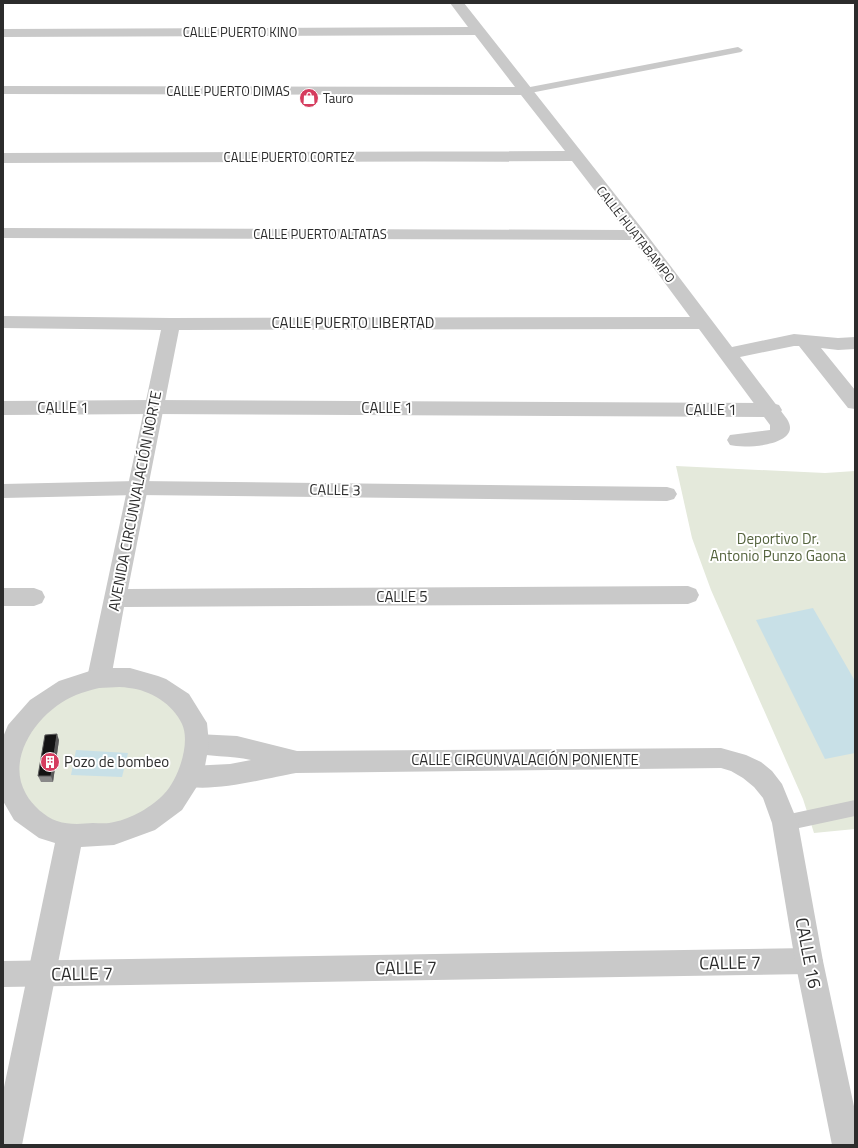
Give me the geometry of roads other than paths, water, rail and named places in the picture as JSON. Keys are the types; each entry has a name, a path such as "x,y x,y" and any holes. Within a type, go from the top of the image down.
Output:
{"street":[{"name":"CALLE HUATABAMPO","path":"457,3 477,31 638,235 772,410 780,424 781,429 779,433 767,438 737,440"},
{"name":"CALLE PUERTO KINO","path":"3,33 477,31"},
{"name":"CALLE PUERTO DIMAS","path":"3,90 525,91"},
{"name":"CALLE PUERTO CORTEZ","path":"3,158 575,156"},
{"name":"CALLE PUERTO ALTATAS","path":"3,233 638,235"},
{"name":"CALLE PUERTO LIBERTAD","path":"3,322 171,324 704,323"},
{"name":"AVENIDA CIRCUNVALACIÓN NORTE","path":"99,678 171,324"},
{"path":"728,354 783,341 804,340 838,344 855,343"},
{"path":"804,340 855,404"},
{"name":"CALLE 1","path":"3,408 153,407 772,410"},
{"name":"CALLE 3","path":"3,491 137,488 668,494"},
{"name":"CALLE 5","path":"116,598 688,595"},
{"path":"3,597 34,597"},
{"path":"99,678 130,678 158,686 181,701 195,723 197,744 190,777 173,802 146,822 114,834 70,836 48,830 23,812 9,788 5,760 17,732 38,707 67,688 99,678"},
{"name":"CALLE CIRCUNVALACIÓN PONIENTE","path":"197,744 237,746 296,762"},
{"name":"CALLE CIRCUNVALACIÓN PONIENTE","path":"190,777 230,776 296,762 721,758 737,762 752,770"},
{"name":"CALLE 16","path":"752,770 763,779 773,792 785,823 809,961 847,1145"},
{"path":"7,1145 70,836"},
{"name":"CALLE 7","path":"3,974 41,975 809,961"}],"lane":[{"path":"525,91 738,50"},
{"path":"785,823 855,808"}],"water":[{"path":"813,608 855,681 855,753 825,759 756,620"},
{"path":"76,750 128,753 122,777 71,775"}],"place":[{"name":"Tauro","path":"309,98"},
{"name":"Pozo de bombeo","path":"50,762"}],"park label":[{"name":"Deportivo Dr. Antonio Punzo Gaona","path":"778,548"}]}
